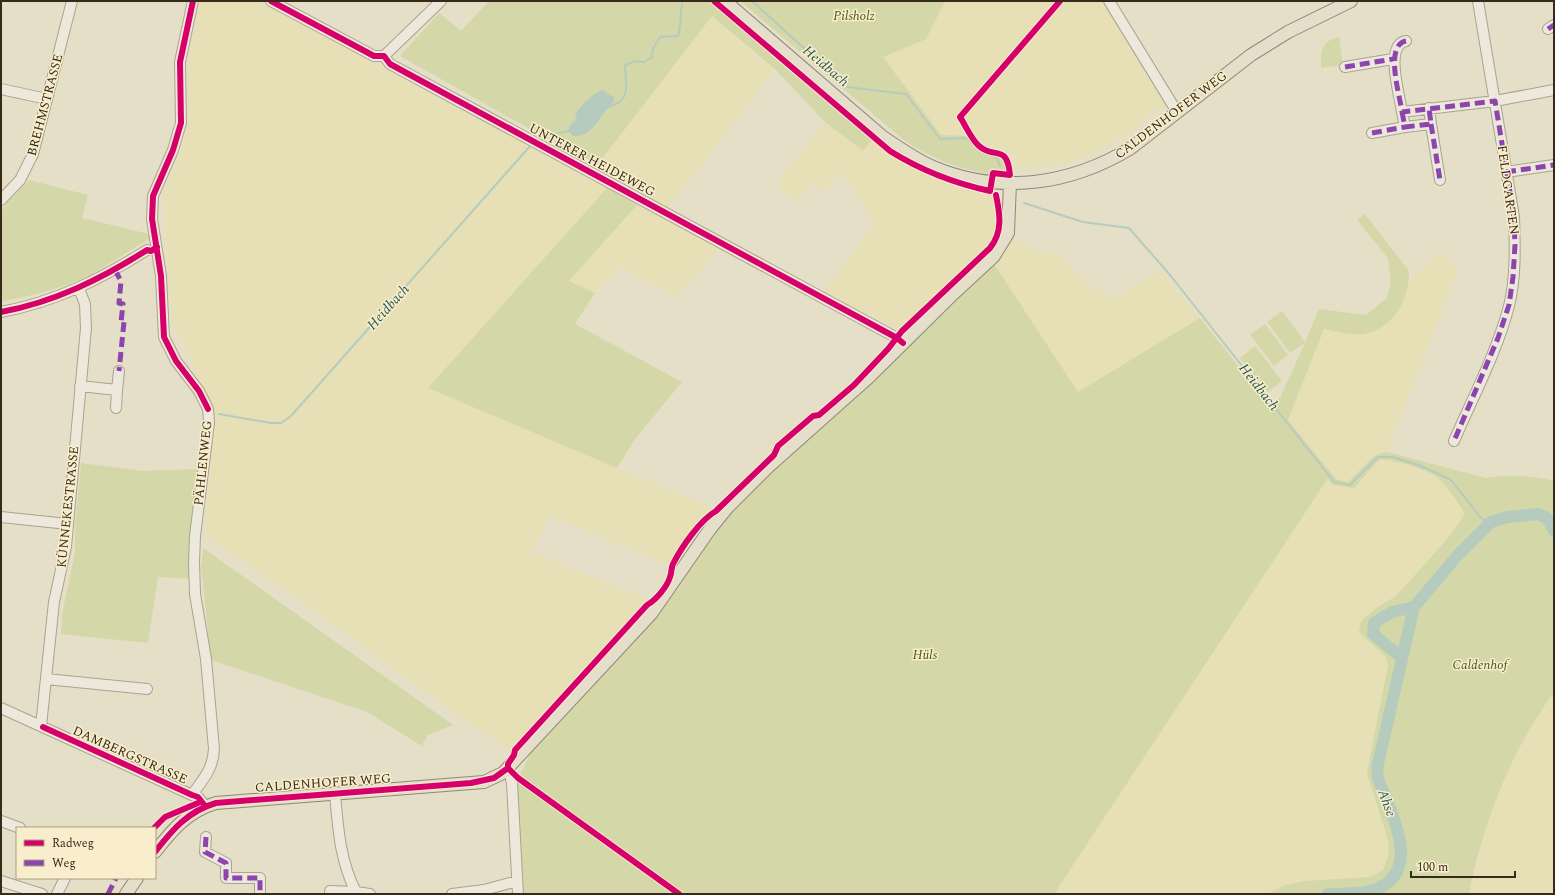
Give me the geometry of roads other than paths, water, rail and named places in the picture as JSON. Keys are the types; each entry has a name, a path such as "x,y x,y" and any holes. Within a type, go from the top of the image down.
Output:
{"main road":[{"path":"725,1 883,137 906,152 931,166 964,177 1010,183"},
{"name":"CALDENHOFER WEG","path":"156,851 179,823 205,806 227,802 484,782 494,778 508,768 651,614 710,529 727,508 768,467 869,377 999,249 1008,233 1010,183 1057,179 1100,166 1131,148 1252,55 1294,29 1351,1"},
{"path":"126,894 136,879"}],"street":[{"name":"BREHMSTRASSE","path":"1,200 15,187 27,168 33,154 72,1"},
{"name":"PÄHLENWEG","path":"192,795 210,770 213,762 214,749 207,666 195,594 194,562 195,536 209,422 208,409 199,391 176,361 164,337 161,276 152,219 153,196 174,150 181,123 180,62 193,1"},
{"name":"UNTERER HEIDEWEG","path":"271,1 374,56 384,56 390,64 883,330 903,343"},
{"path":"384,56 441,1"},
{"path":"1109,1 1177,112"},
{"name":"FELDGARTEN","path":"1454,442 1498,338 1509,305 1515,245 1514,217 1496,101 1478,1"},
{"path":"1405,127 1393,59 1396,49 1402,42 1406,41"},
{"path":"1345,67 1393,59"},
{"path":"1,89 48,99"},
{"path":"1402,112 1496,101 1554,90"},
{"path":"1429,108 1440,180"},
{"path":"1372,133 1432,124"},
{"path":"1506,172 1554,165"},
{"path":"1,312 45,302 79,289 106,275 147,250"},
{"name":"KÜNNEKESTRASSE","path":"41,726 54,602 66,547 86,328 85,304 79,289"},
{"path":"116,408 119,371"},
{"path":"80,386 118,390"},
{"path":"1,517 68,524"},
{"path":"46,679 147,689"},
{"name":"DAMBERGSTRASSE","path":"1,708 198,797 205,806"},
{"path":"508,768 512,783 518,894"},
{"path":"335,794 341,847 345,866 356,892"},
{"path":"1,821 17,827"},
{"path":"206,837 204,852 226,863 226,878 260,878 260,894"},
{"path":"57,894 64,879"},
{"path":"1,881 42,894"},
{"path":"452,894 484,890 517,881"},
{"path":"330,891 370,894"}],"waterway":[{"name":"Heidbach","path":"608,107 616,104 624,96 626,91 625,65 635,61 644,62 652,57 653,49 660,37 678,36 683,1"},
{"name":"Heidbach","path":"752,1 847,87 906,94 940,139 968,138 977,148 997,158 1000,166"},
{"name":"Heidbach","path":"558,133 569,131"},
{"name":"Heidbach","path":"219,414 271,423 281,423 291,416 531,145"},
{"name":"Heidbach","path":"1024,203 1083,222 1129,228 1170,275 1334,482 1350,485 1378,457 1393,457 1421,466 1451,480 1482,519 1491,522"},
{"name":"Ahse","path":"1328,894 1369,892 1389,881 1398,870 1401,856 1400,840 1390,807 1378,778 1377,768 1414,607 1457,556 1491,522 1507,517 1538,514 1547,518 1554,531"},
{"name":"Ahse","path":"1402,658 1373,634 1374,623 1392,612 1414,607"}],"park label":[{"name":"Pilsholz","path":"854,16"},
{"name":"Hüls","path":"925,655"},
{"name":"Caldenhof","path":"1480,665"}]}
